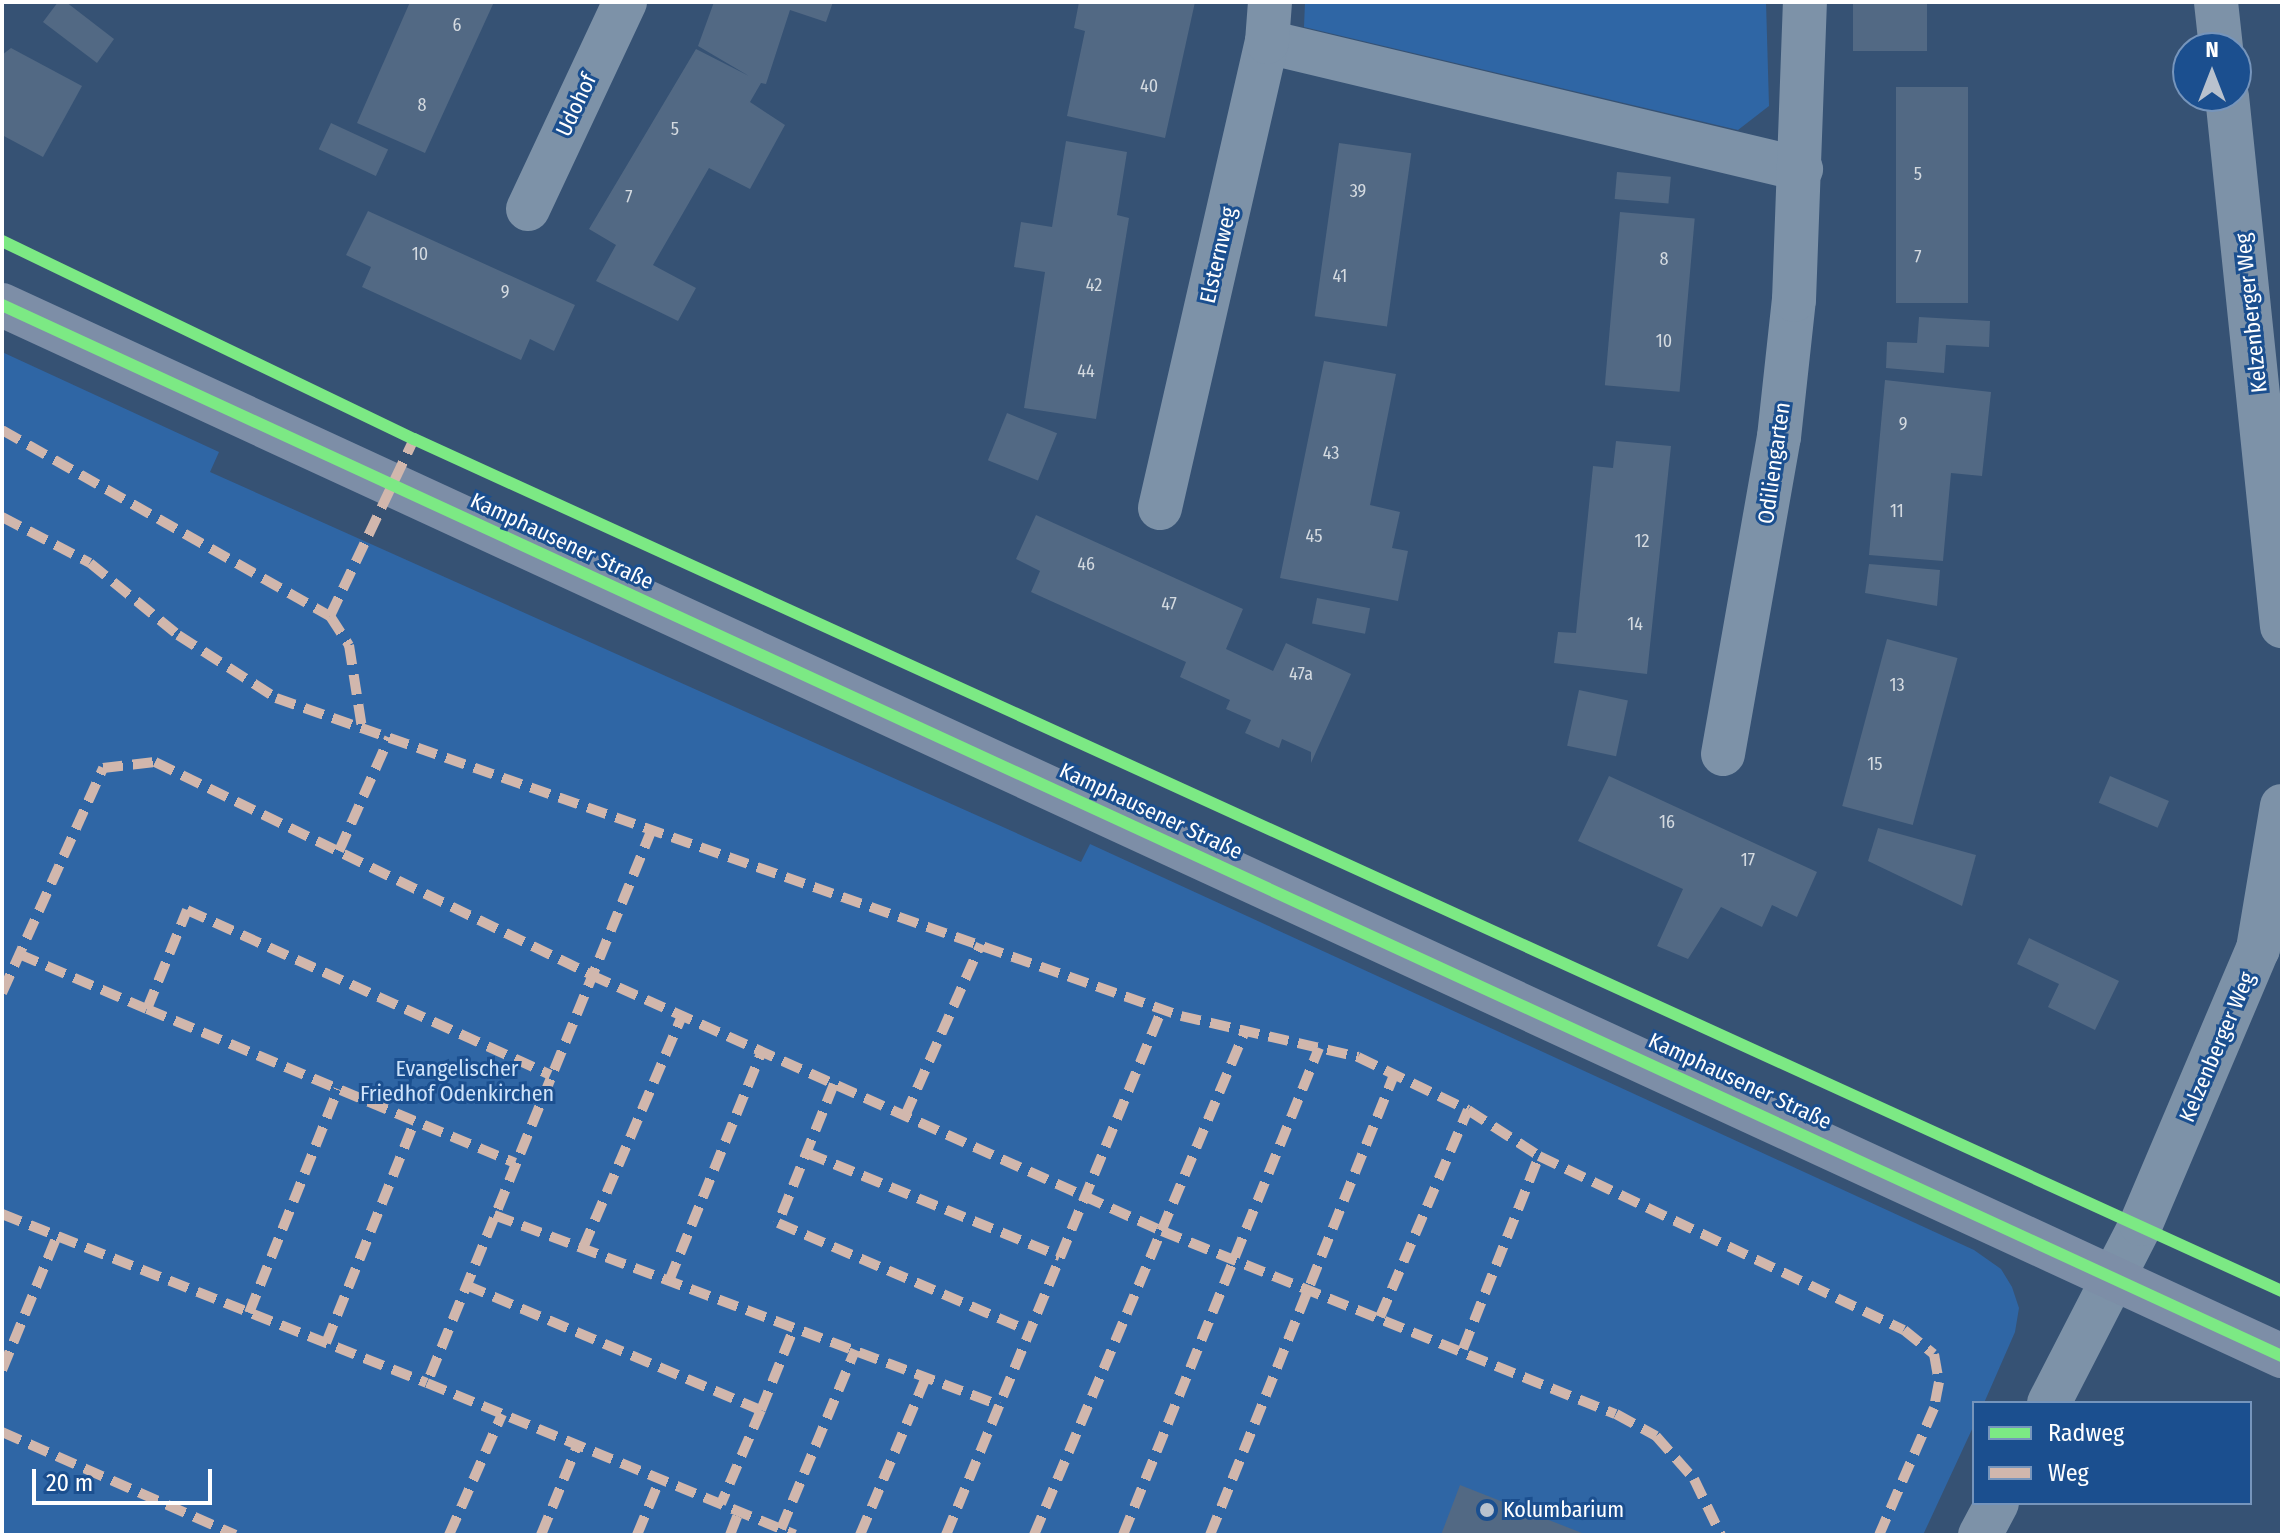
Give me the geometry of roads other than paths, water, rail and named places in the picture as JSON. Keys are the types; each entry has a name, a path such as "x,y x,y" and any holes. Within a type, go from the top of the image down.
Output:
{"main road":[{"name":"Kamphausener Straße","path":"2,305 2116,1276 2282,1356"}],"street":[{"name":"Udohof","path":"528,209 625,2"},
{"name":"Odiliengarten","path":"1723,754 1779,437 1794,300 1805,2"},
{"path":"2216,2 2219,32"},
{"path":"1268,22 1801,169"},
{"name":"Elsternweg","path":"1160,508 1268,22"},
{"name":"Kelzenberger Weg","path":"2229,112 2273,436 2282,626"},
{"name":"Kelzenberger Weg","path":"2050,1401 2116,1276 2270,952 2282,806"},
{"path":"1980,1535 1996,1505"}],"place":[{"name":"Kolumbarium","path":"1487,1510"}],"park label":[{"name":"Evangelischer Friedhof Odenkirchen","path":"457,1080"}]}
